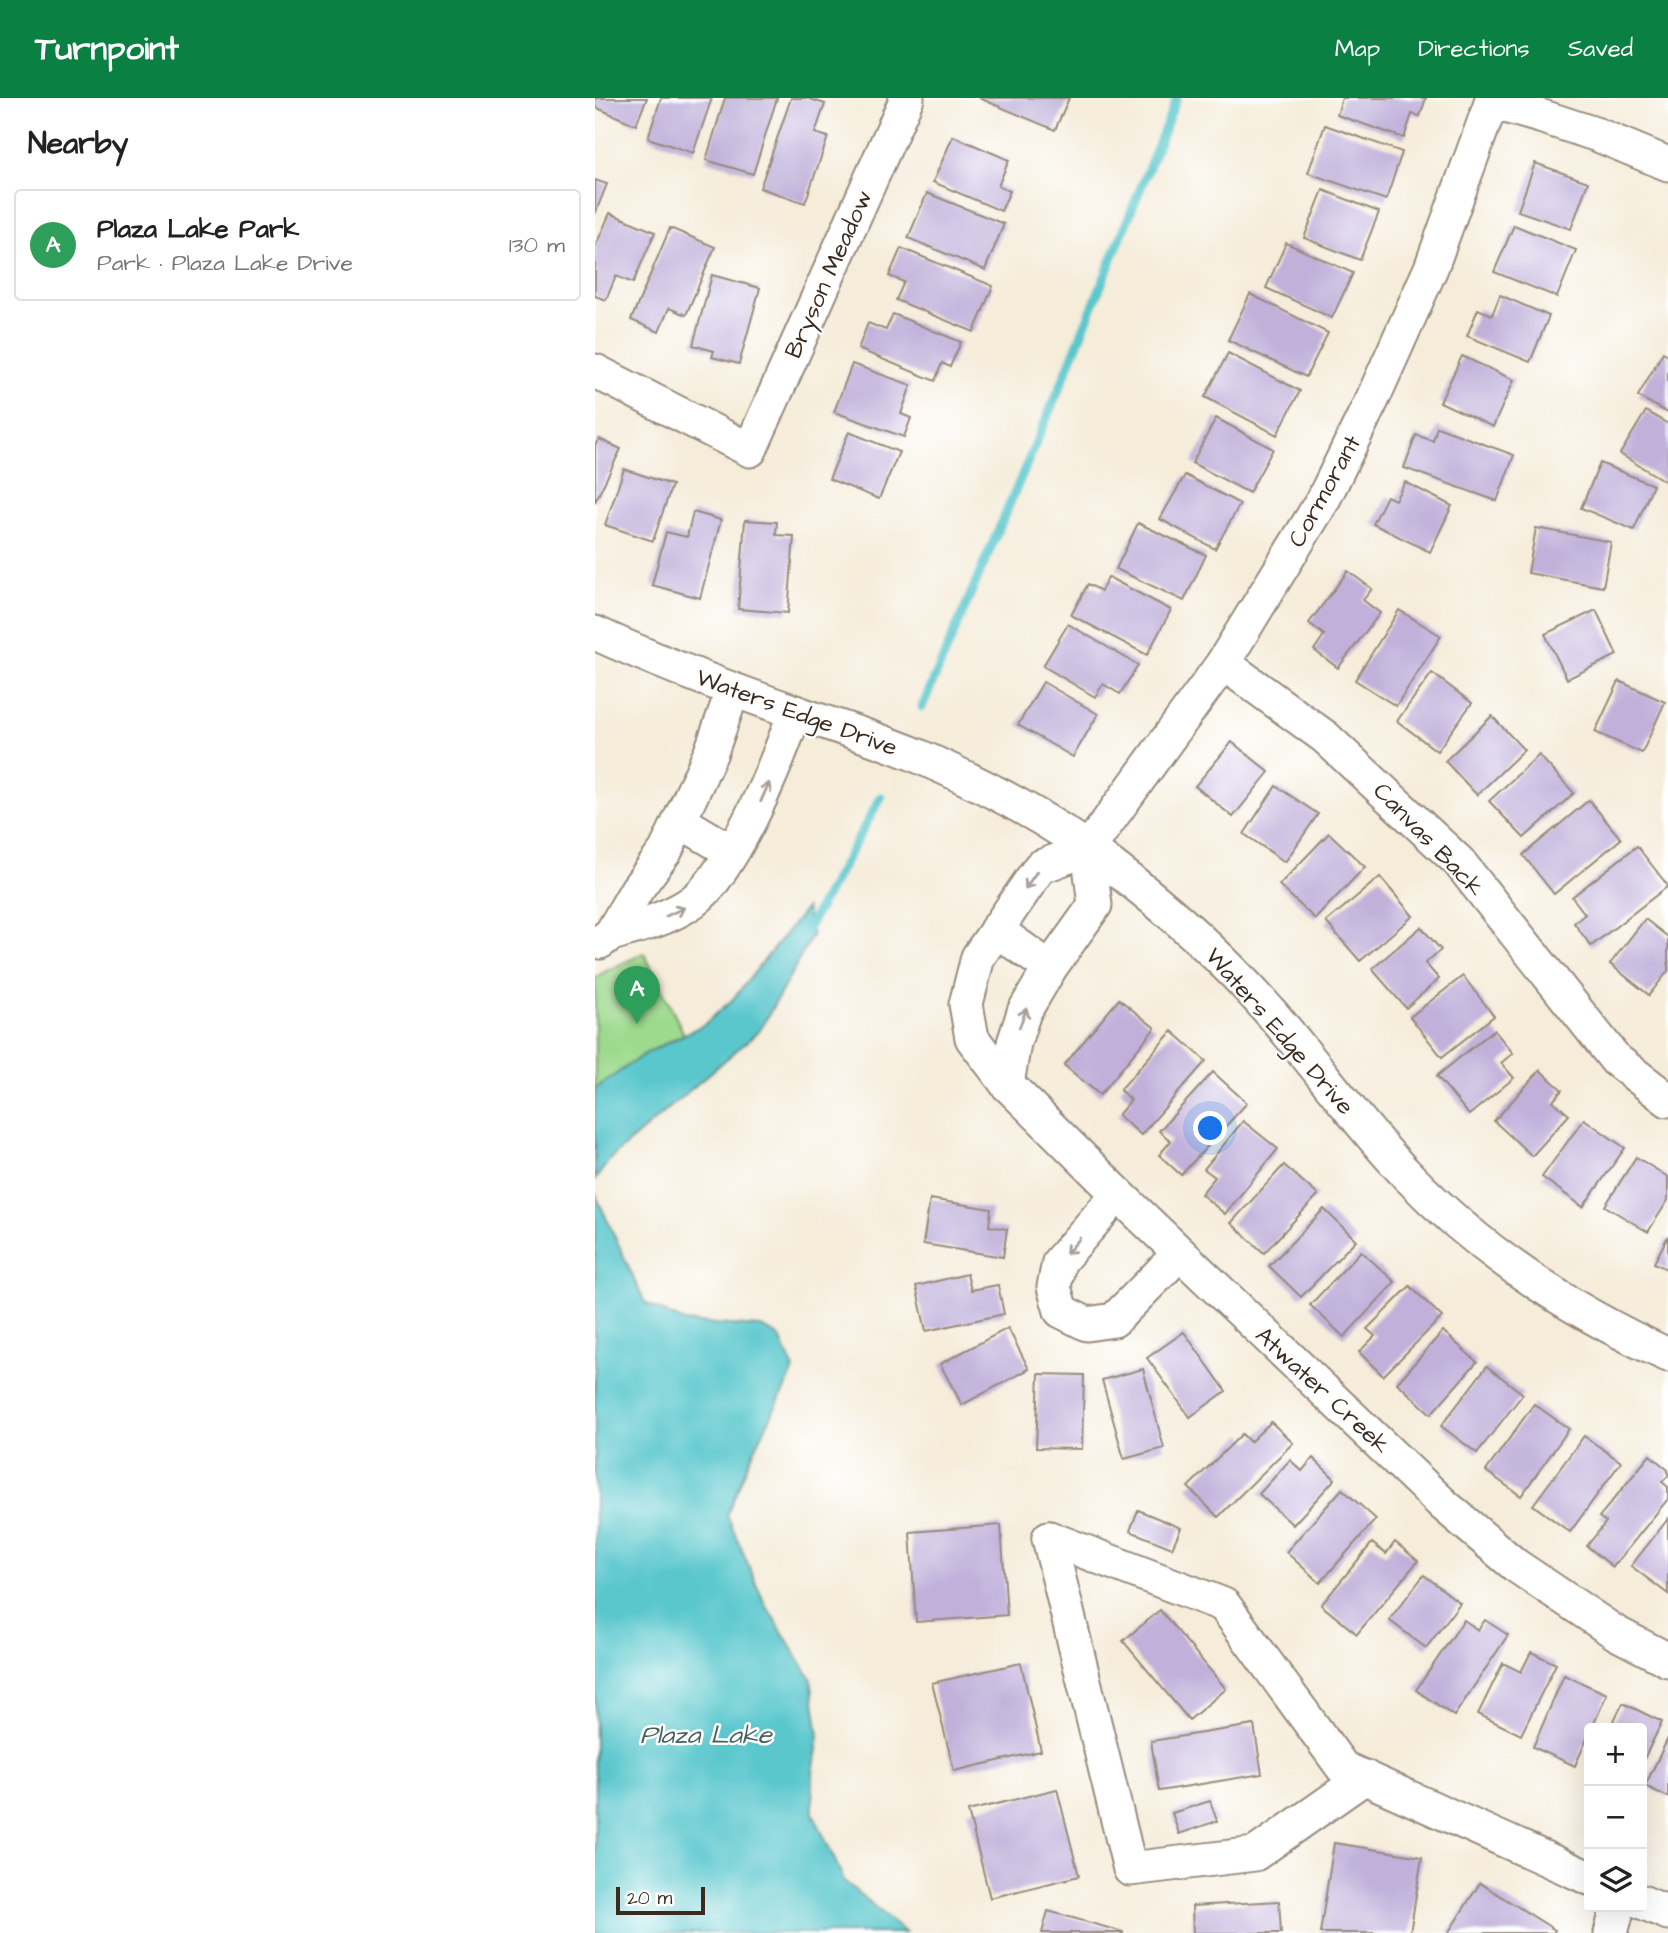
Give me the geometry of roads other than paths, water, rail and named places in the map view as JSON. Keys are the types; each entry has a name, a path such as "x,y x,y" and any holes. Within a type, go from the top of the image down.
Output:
{"street":[{"name":"Bryson Meadow","path":"595,371 750,450 907,98"},
{"path":"1492,100 1598,135 1668,164"},
{"name":"Cormorant","path":"1089,849 1223,663 1323,499 1373,398 1431,268 1492,100"},
{"name":"Waters Edge Drive","path":"595,633 733,690 909,752 975,782 1089,849 1189,929 1244,983 1366,1129 1446,1213 1486,1247 1546,1290 1611,1328 1668,1355"},
{"name":"Canvas Back","path":"1223,663 1325,737 1459,862 1616,1060 1668,1100"},
{"path":"600,931 666,850 711,752 733,690"},
{"path":"600,931 652,922 688,905 716,880 762,798 795,712"},
{"path":"680,821 732,852"},
{"path":"1007,1084 1014,1043 1024,1012 1050,968 1095,905 1089,849"},
{"name":"Atwater Creek","path":"1089,849 1040,867 978,957 966,1004 972,1038 1007,1084 1118,1194 1444,1504 1515,1565 1616,1633 1668,1660"},
{"path":"996,930 1050,968"},
{"path":"1118,1194 1059,1262 1054,1287 1061,1311 1087,1324 1114,1320 1179,1254"},
{"path":"1365,1777 1255,1854 1130,1869 1049,1538 1224,1605 1343,1768 1365,1777 1584,1876"},
{"path":"1647,1904 1668,1913"},
{"path":"1611,1933 1617,1912"}],"water":[{"path":"806,908 812,936 760,1030 611,1158 595,1180 595,1089 643,1055 705,1024 733,999"},
{"name":"Plaza Lake","path":"595,1193 645,1303 684,1322 761,1327 779,1336 794,1370 749,1461 727,1515 764,1602 811,1679 819,1736 813,1773 813,1813 845,1882 906,1933 595,1933"}],"waterway":[{"path":"922,707 1060,387 1177,98"},
{"path":"805,933 881,797"}],"place":[{"name":"Plaza Lake Park","path":"637,1024"}]}
